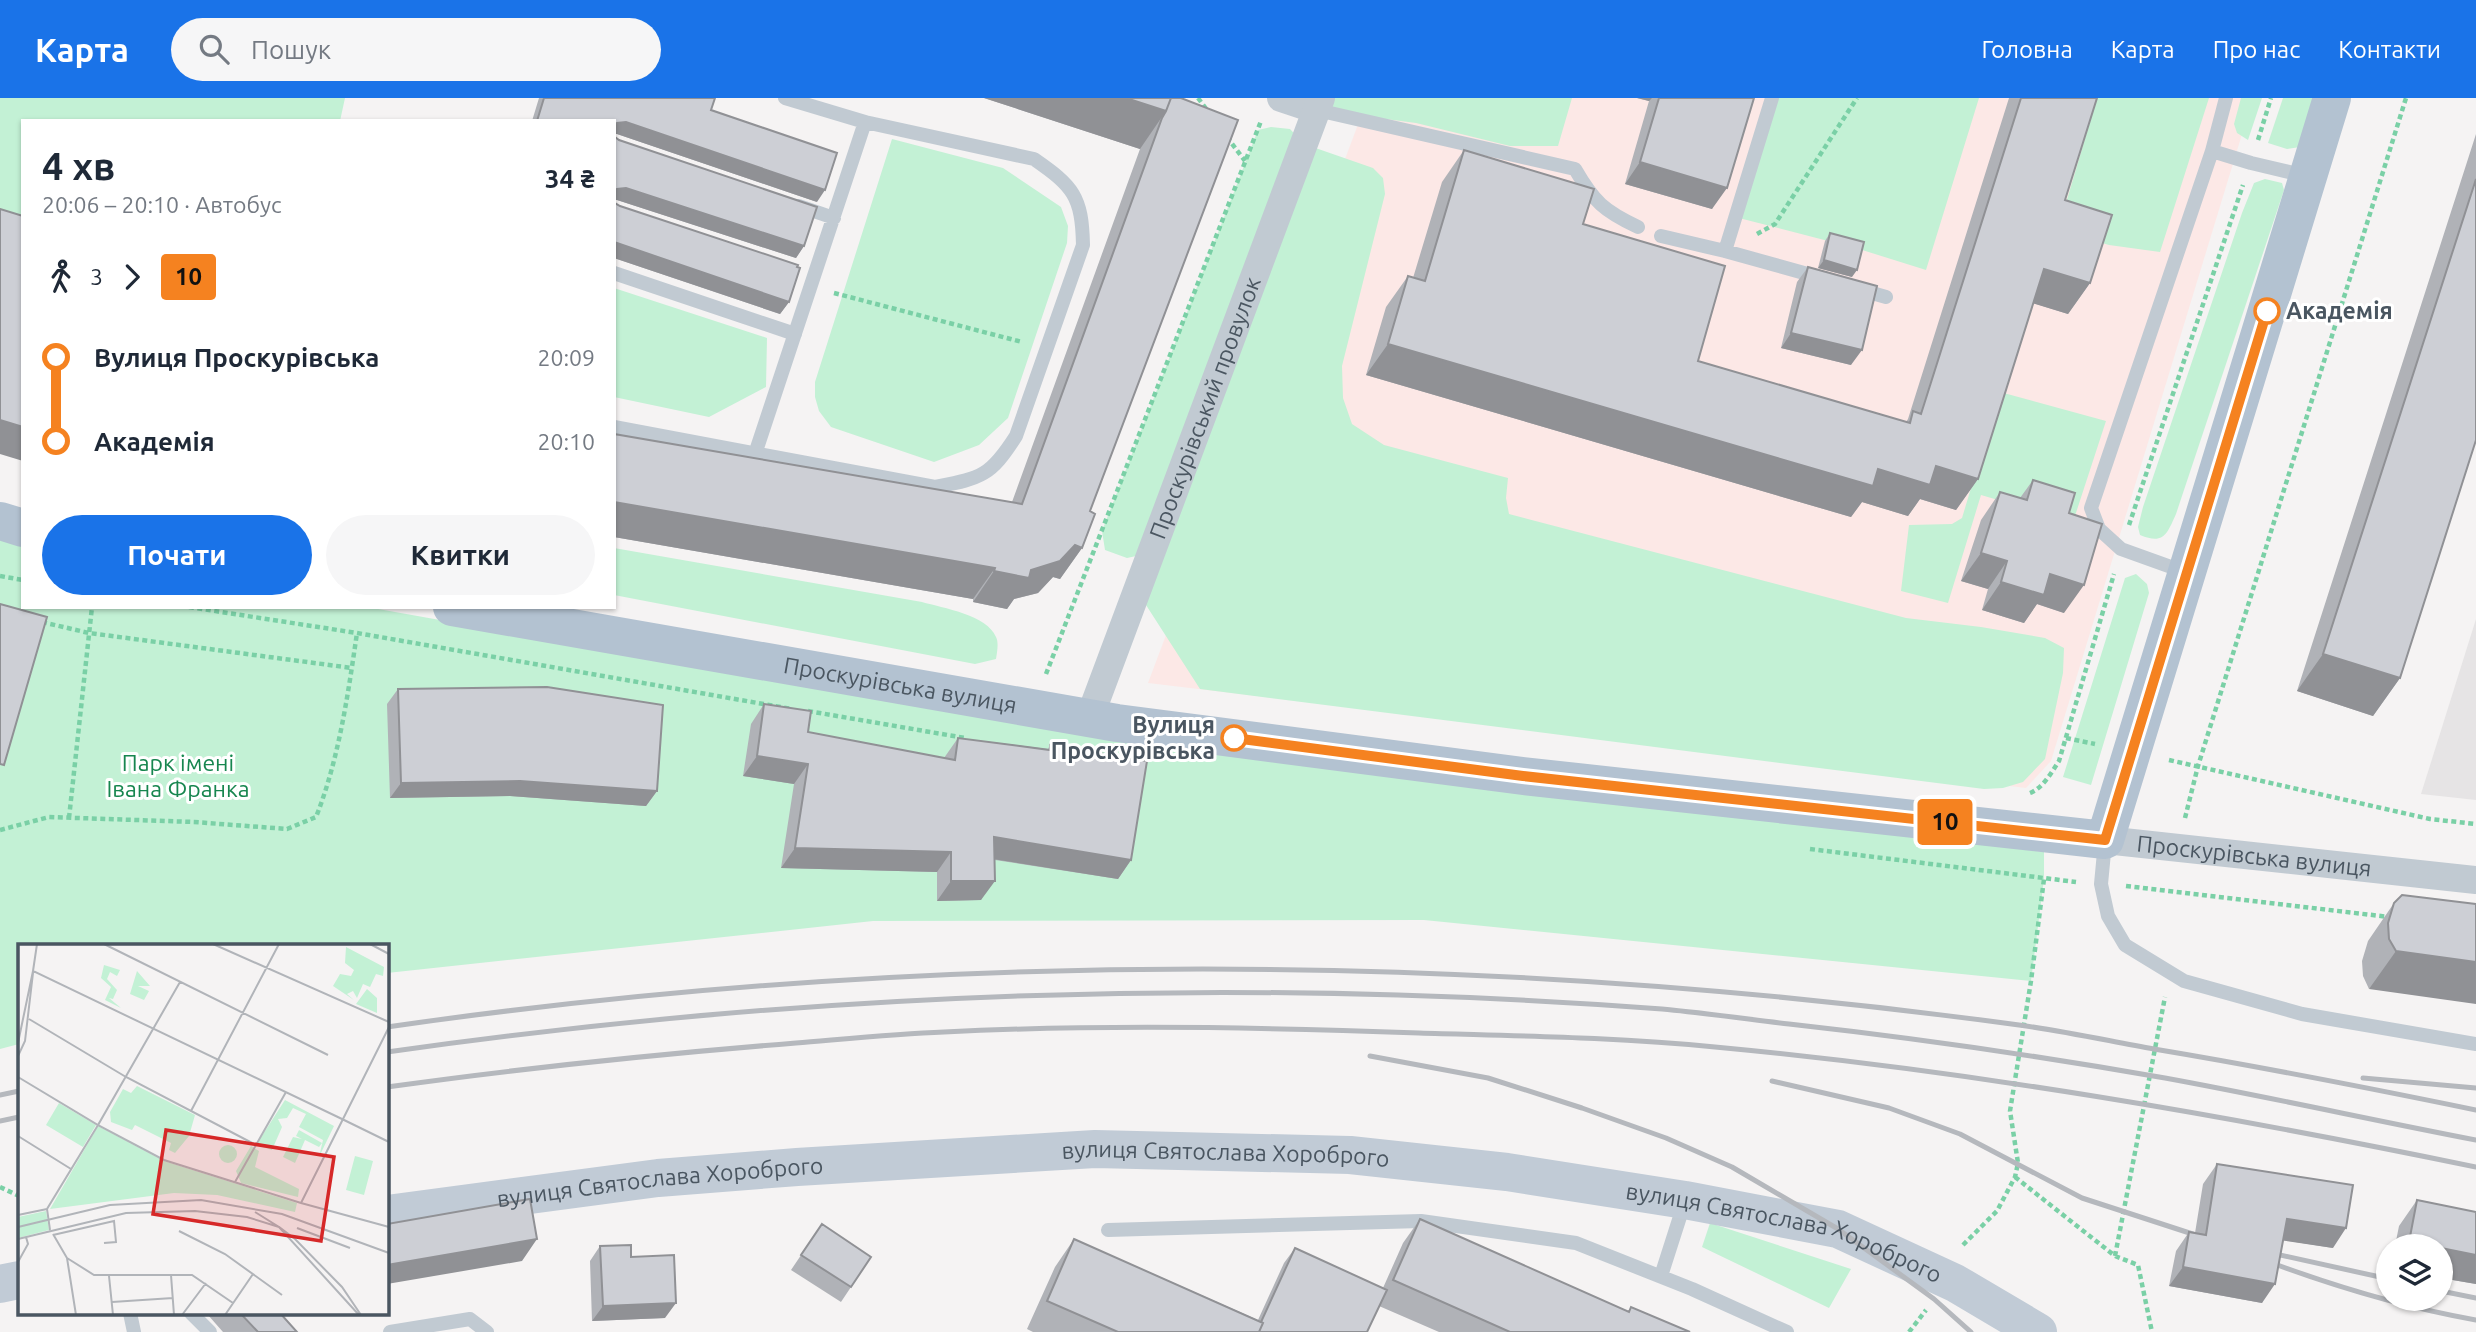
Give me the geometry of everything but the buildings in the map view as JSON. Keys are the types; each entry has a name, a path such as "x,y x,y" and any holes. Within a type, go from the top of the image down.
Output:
{"main road":[{"path":"2105,840 2332,98"},
{"path":"0,521 21,527"},
{"name":"Проскурівська вулиця","path":"463,609 1089,719 1523,776 2105,840"},
{"name":"вулиця Святослава Хороброго","path":"388,1214 658,1178 1094,1149 1350,1156 1507,1172 1685,1200 1838,1229 1955,1283 2038,1332"},
{"path":"0,1284 18,1280"}],"street":[{"path":"1273,105 1319,104"},
{"name":"Проскурівський провулок","path":"1089,719 1319,104"},
{"name":"Проскурівська вулиця","path":"2105,840 2476,880"}],"lane":[{"path":"616,427 934,487 964,481 990,471 1016,436 1083,245 1082,216 1072,190 1034,159 865,122 785,98"},
{"path":"1725,251 1772,98"},
{"path":"2187,573 2121,549 2099,529 2091,508 2212,151 2226,98"},
{"path":"1319,104 1575,169 1587,190 1610,214 1638,227"},
{"path":"755,454 795,334 810,277 834,218 865,122"},
{"path":"2212,151 2308,176"},
{"path":"782,200 834,218"},
{"path":"1661,236 1725,251 1886,297"},
{"path":"616,274 795,334"},
{"path":"2105,840 2101,884 2108,916 2125,945 2185,981 2302,1014 2476,1044"},
{"path":"1661,1276 1685,1200"},
{"path":"1108,1230 1421,1221 1576,1243 1661,1276 1787,1332"},
{"path":"130,1314 134,1332"},
{"path":"192,1314 210,1332"},
{"path":"390,1332 470,1319 487,1332"}],"path":[{"path":"1198,98 1214,119"},
{"path":"1725,251 1775,224 1857,98"},
{"path":"2022,796 2035,791 2059,761 2121,549 2272,98"},
{"path":"2165,889 2198,766 2406,98"},
{"path":"1042,682 1245,162 1273,105"},
{"path":"1222,130 1245,162"},
{"path":"810,277 1046,348"},
{"path":"0,576 21,580"},
{"path":"69,818 92,609"},
{"path":"38,621 89,634 352,668"},
{"path":"0,830 49,817 194,822 287,829 316,817 326,792 357,633"},
{"path":"2066,738 2430,819 2476,824"},
{"path":"1909,1332 1934,1299 1955,1283 1962,1246 1997,1211 2014,1177 2018,1163 2010,1111 2044,879 2165,889 2395,918"},
{"path":"2115,1256 2170,972"},
{"path":"2014,1177 2115,1256 2138,1265 2152,1332"},
{"path":"0,1187 18,1196"}],"shaded area":[{"path":"1368,98 2253,98 2051,761 2026,788 1148,683"},
{"path":"2476,619 2476,800 2421,794"}],"green space":[{"path":"0,98 345,98 340,119 21,119 21,249 0,243"},
{"path":"1322,98 1572,98 1558,146 1510,146 1416,123 1317,110"},
{"path":"1778,98 1979,98 1926,270 1859,249 1739,218"},
{"path":"2097,98 2209,98 2160,252 2109,245 2058,230"},
{"path":"2241,98 2262,98 2248,140 2237,133 2234,124"},
{"path":"2283,98 2315,98 2300,147 2287,149 2268,143"},
{"path":"1271,127 1290,129 1304,144 1373,168 1383,178 1385,194 1342,366 1343,398 1352,424 1384,445 1508,478 1506,498 1509,514 1906,618 2045,638 2064,648 2063,673 2045,759 2023,782 2003,788 1984,789 1200,689 1137,591 1150,553 1127,558 1105,550 1102,531 1258,130"},
{"path":"892,139 1003,168 1061,207 1068,226 1067,243 1008,418 979,445 934,462 831,427 819,411 815,397 815,382"},
{"path":"2265,179 2282,183 2284,190 2176,514 2164,536 2148,538 2140,535 2138,527 2143,507 2242,213 2254,183"},
{"path":"616,289 767,338 766,387 709,417 616,397"},
{"path":"2000,392 2106,421 2073,522 1981,495 1948,603 1901,591 1909,525 1952,524 1962,518"},
{"name":"Парк імені Івана Франка","path":"0,539 21,544 21,609 378,609 1026,724 2044,852 2044,879 2031,981 1424,920 873,921 388,973 388,944 18,944 18,1044 0,1049"},
{"path":"616,548 922,602 952,610 984,623 996,637 996,659 975,664 616,595"},
{"path":"2136,574 2147,584 2149,593 2091,785 2063,777 2125,578"},
{"path":"1710,1223 1851,1269 1829,1308 1702,1247"}],"railway":[{"path":"388,1027 590,1001 794,983 998,973 1203,969 1407,973 1612,983 1816,1001 2019,1025 2275,1070 2476,1110"},
{"path":"388,1052 704,1015 1023,996 1183,993 1503,999 1662,1009 1977,1048 2165,1078 2476,1140"},
{"path":"388,1087 693,1052 926,1033 1122,1027 1567,1037 1715,1047 2001,1082 2097,1096 2476,1167"},
{"path":"1370,1056 1488,1078 1666,1138 1732,1167 1838,1229 1934,1299 1971,1332"},
{"path":"2363,1078 2476,1088"},
{"path":"1772,1081 1889,1108 1960,1134 2082,1198 2208,1239"},
{"path":"0,1095 18,1091"},
{"path":"0,1121 18,1117"},
{"path":"2262,1251 2376,1276"},
{"path":"2264,1260 2368,1295 2476,1320"},
{"path":"2453,1293 2476,1298"}],"bus line":[{"name":"10","path":"1234,738 1523,776 2105,840 2267,311"}],"place":[{"name":"Академія","path":"2267,311"},
{"name":"Вулиця Проскурівська","path":"1234,738"}]}
